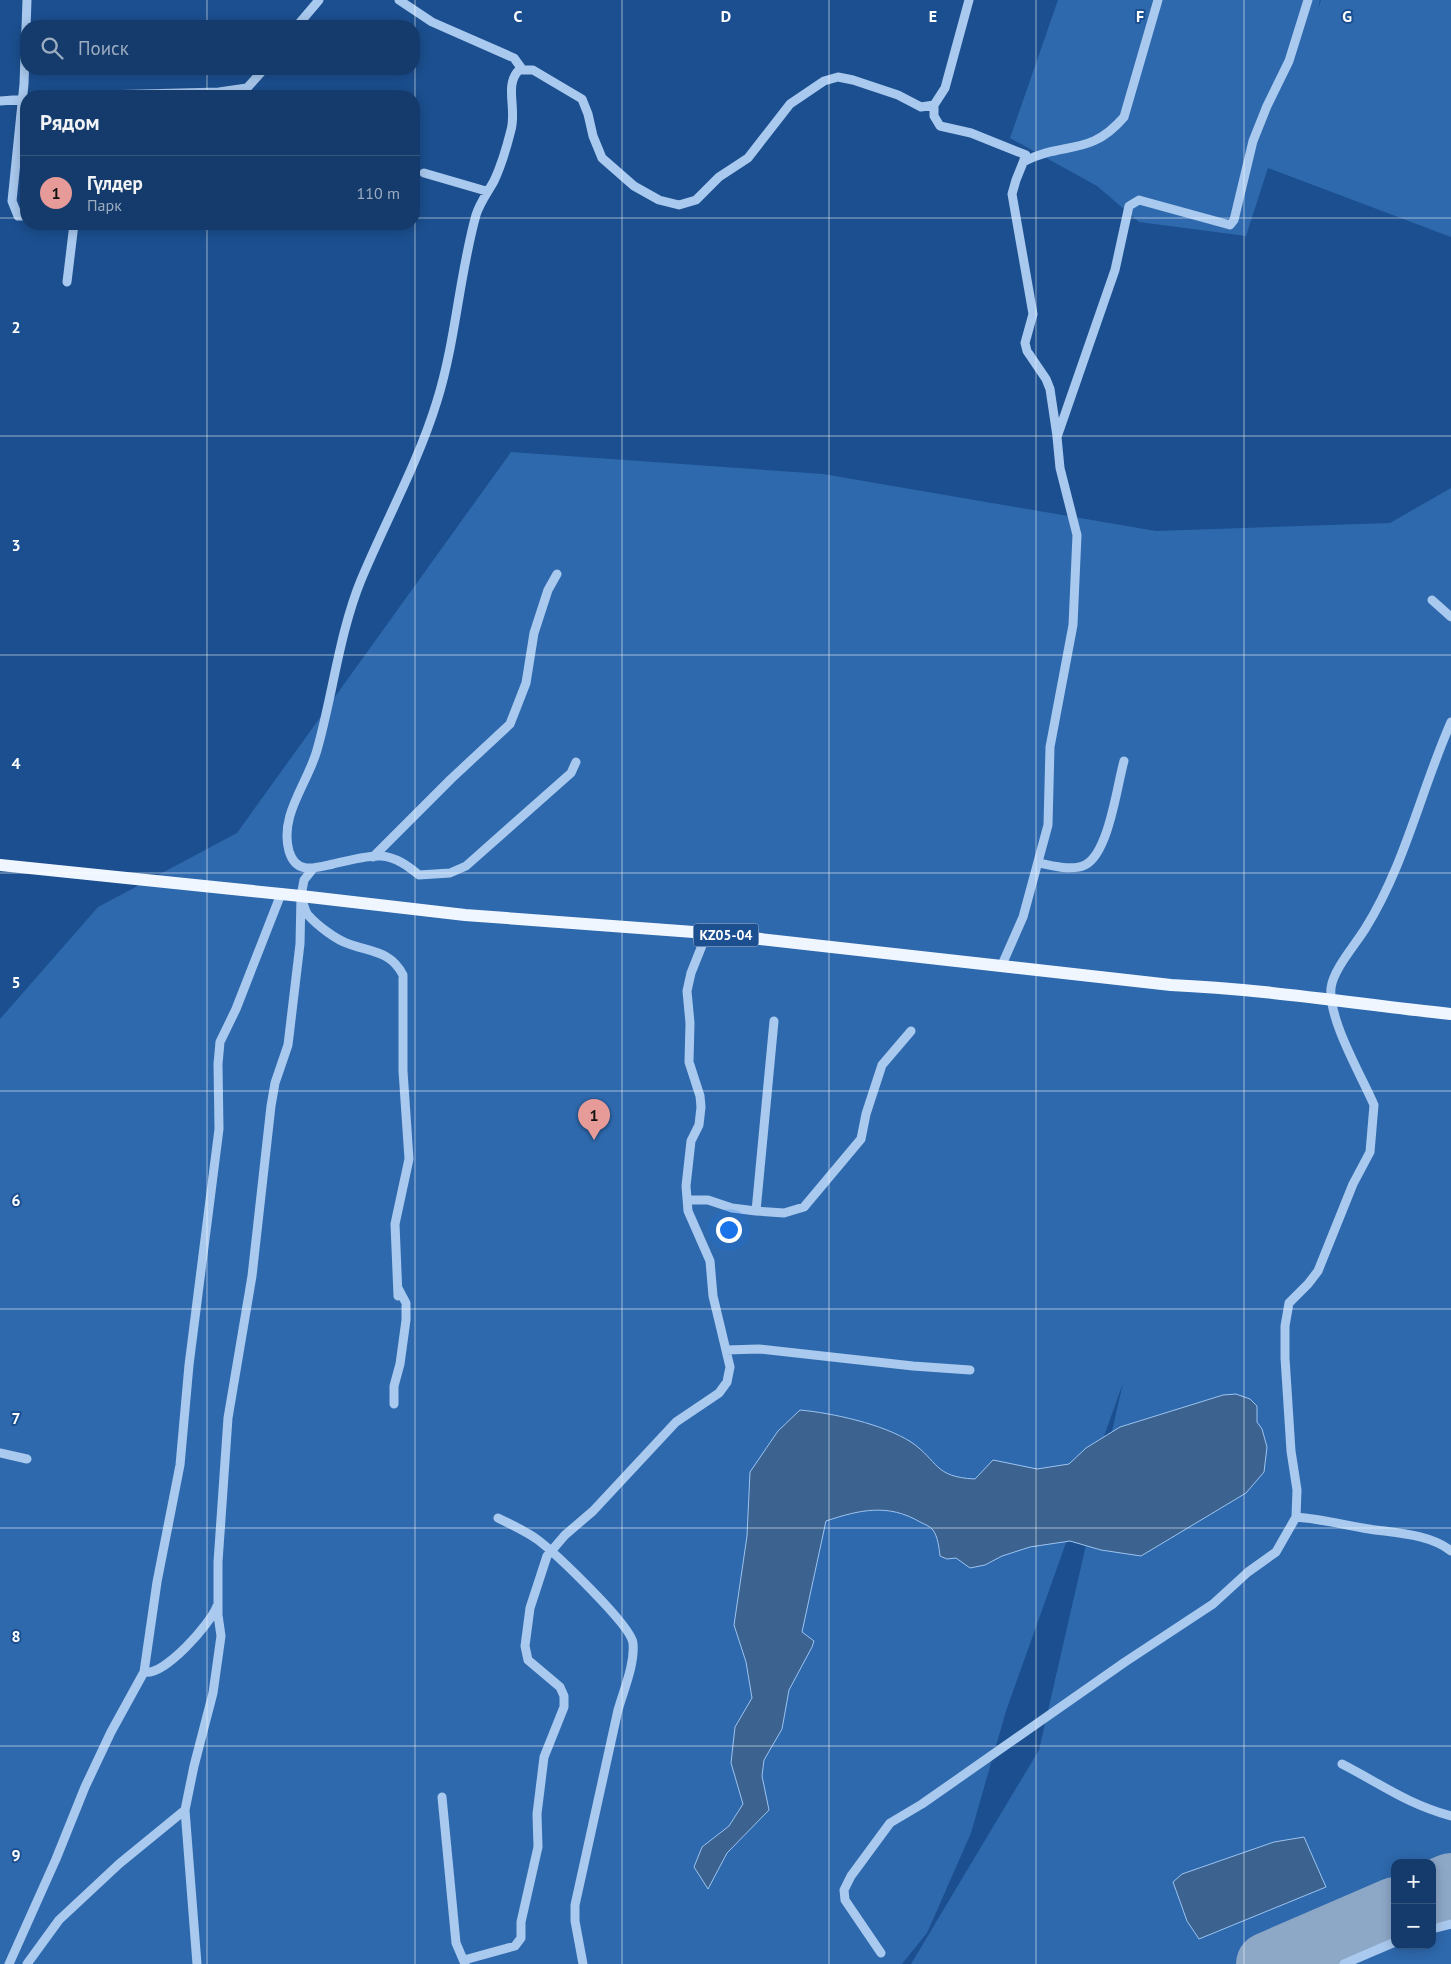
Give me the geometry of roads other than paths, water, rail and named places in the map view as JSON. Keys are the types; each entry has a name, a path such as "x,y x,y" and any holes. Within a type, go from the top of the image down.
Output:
{"main road":[{"name":"KZ05-04","path":"0,866 281,894 466,915 708,933 1171,985 1237,988 1331,1002 1451,1014"}],"street":[{"path":"26,20 27,0"},
{"path":"302,20 319,0"},
{"path":"399,0 432,22 514,58 522,68 542,74 582,99 588,114 592,136 602,158 634,186 659,200 679,205 696,200 719,177 748,158 790,104 824,81 838,77 853,80 898,95 921,107 934,105"},
{"path":"969,0 945,88 934,105 934,116 940,126 971,133 1026,155 1012,194 1033,314 1025,343 1027,351 1046,379 1050,389 1060,468 1077,535 1073,624 1050,748 1048,825 1023,917 1001,966"},
{"path":"1025,160 1041,154 1079,147 1095,141 1113,130 1124,117 1137,64 1158,0"},
{"path":"1057,437 1115,270 1129,206 1139,200 1230,225 1234,220 1253,141 1267,106 1289,61 1308,0"},
{"path":"522,68 512,78 510,86 514,114 511,132 497,174 486,191 476,213 438,399 416,461 361,581 351,611 316,752 290,813 287,832 292,859 300,866 312,870 373,856 393,859 420,875 450,873 466,866 571,773 576,762"},
{"path":"24,90 25,75"},
{"path":"238,90 247,88 259,75"},
{"path":"0,101 20,99"},
{"path":"20,133 12,202 18,216 20,216"},
{"path":"424,174 486,191"},
{"path":"67,282 73,230"},
{"path":"373,856 510,724 526,683 534,633 548,590 557,574"},
{"path":"1432,600 1451,617"},
{"path":"881,1953 849,1908 845,1900 844,1890 866,1854 890,1823 922,1804 1102,1677 1213,1604 1248,1572 1276,1552 1296,1517 1297,1490 1291,1451 1285,1358 1285,1326 1289,1303 1318,1271 1353,1184 1370,1152 1374,1113 1374,1105 1348,1049 1331,1002 1334,978 1375,913 1390,882 1451,722"},
{"path":"1039,863 1074,867 1084,866 1094,859 1105,834 1124,761"},
{"path":"197,1964 185,1810 213,1693 221,1636 218,1602 220,1511 228,1418 252,1276 271,1106 275,1082 288,1045 300,944 300,896 304,880 312,870"},
{"path":"9,1964 110,1732 144,1672 157,1582 180,1466 192,1348 219,1129 218,1082 220,1042 240,999 281,894"},
{"path":"300,896 308,914 322,926 348,944 378,951 389,957 398,965 403,975 403,1072 409,1159 395,1224 398,1292 406,1303 406,1320 400,1364 394,1386 394,1404"},
{"path":"442,1798 456,1943 464,1962 515,1946 521,1938 521,1922 538,1847 537,1814 544,1757 564,1707 564,1696 560,1687 528,1660 525,1646 530,1608 550,1551 593,1511 676,1422 719,1393 727,1382 730,1367 713,1296 710,1261 688,1211 686,1186 687,1162 691,1142 699,1125 701,1108 700,1096 689,1062 690,1023 687,991 691,973 708,933"},
{"path":"756,1212 774,1021"},
{"path":"688,1200 708,1200 732,1208 756,1212 784,1213 804,1207 861,1139 866,1114 882,1066 910,1031"},
{"path":"726,1350 759,1349 913,1366 970,1370"},
{"path":"0,1453 27,1459"},
{"path":"1296,1517 1327,1519 1420,1538 1438,1542 1451,1551"},
{"path":"498,1518 538,1540 614,1613 629,1632 633,1641 627,1679 618,1710 575,1905 575,1921 583,1964"},
{"path":"144,1672 148,1673 163,1666 180,1653 207,1622 218,1602"},
{"path":"1342,1764 1383,1789 1427,1810 1451,1816"},
{"path":"26,1964 59,1920 119,1864 185,1810"},
{"path":"1436,1928 1451,1924"},
{"path":"1344,1964 1391,1944"}],"place":[{"name":"Гүлдер","path":"594,1140"}]}
